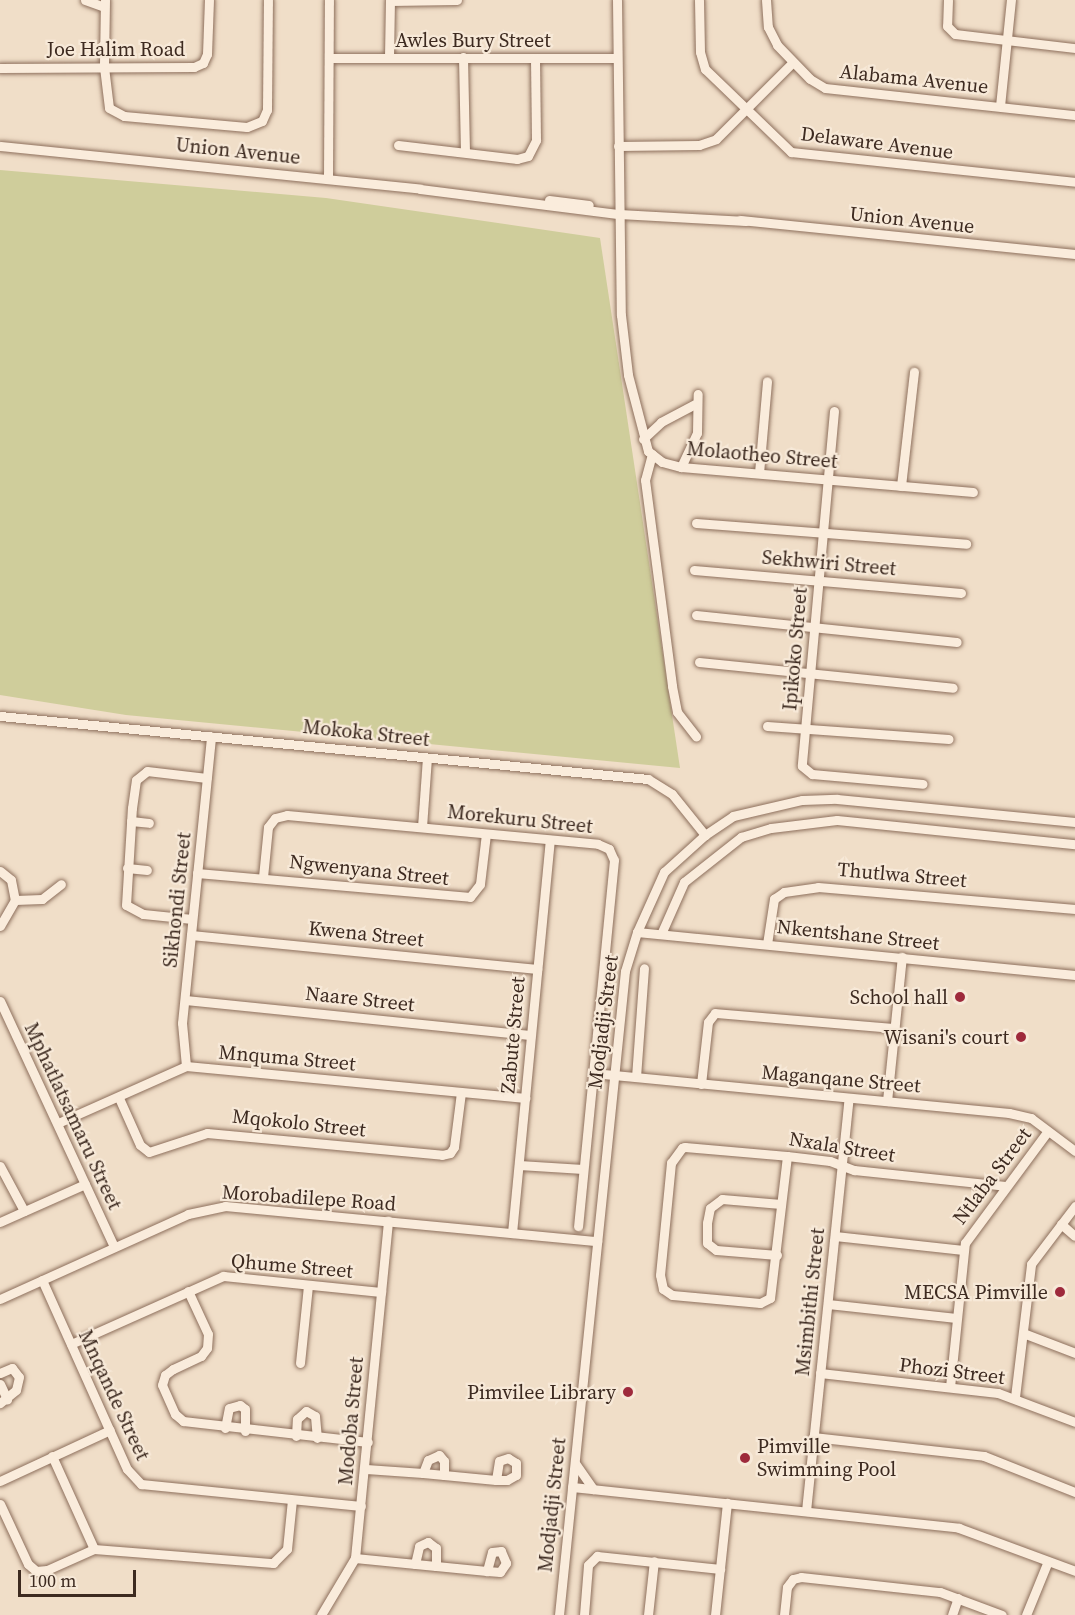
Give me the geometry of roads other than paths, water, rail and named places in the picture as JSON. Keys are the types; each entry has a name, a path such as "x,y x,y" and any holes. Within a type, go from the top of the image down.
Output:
{"street":[{"path":"85,0 104,4 104,68 107,104 117,114 255,126 267,110 268,0"},
{"name":"Joe Halim Road","path":"0,68 199,66 207,54 209,0"},
{"path":"328,180 329,0"},
{"path":"389,57 390,1 457,0"},
{"path":"617,0 623,346 643,439 652,454 645,480 672,686 677,712 696,736"},
{"name":"Delaware Avenue","path":"699,0 702,64 747,112 786,148 802,155 1075,182"},
{"name":"Alabama Avenue","path":"766,0 770,32 792,63 818,84 835,91 1075,115"},
{"path":"948,0 946,21 951,32 1006,42 1075,48"},
{"path":"1000,106 1011,0"},
{"path":"464,57 465,151"},
{"name":"Awles Bury Street","path":"329,58 617,58"},
{"path":"398,145 465,151 517,159 533,152 536,140 535,58"},
{"path":"618,146 699,145 723,134 747,112 792,63"},
{"name":"Union Avenue","path":"0,146 619,211 746,221 1075,255"},
{"path":"901,486 914,372"},
{"path":"759,473 767,381"},
{"path":"643,439 661,423 697,399 697,433 681,468"},
{"name":"Ipikoko Street","path":"834,411 802,762 808,773 923,784"},
{"name":"Molaotheo Street","path":"652,454 681,468 973,492"},
{"path":"696,523 966,544"},
{"name":"Sekhwiri Street","path":"694,570 961,593"},
{"path":"696,615 957,642"},
{"path":"699,662 953,688"},
{"name":"Mokoka Street","path":"0,716 648,779 672,794 705,834"},
{"path":"767,726 806,726 949,739"},
{"name":"Sikhondi Street","path":"186,1066 182,1023 211,736"},
{"path":"422,827 427,758"},
{"path":"192,919 143,914 128,908 124,899 131,821 136,780 140,774 147,771 207,778"},
{"name":"Modjadji Street","path":"559,1615 625,971 637,932 664,872 705,834 751,810 828,798 1075,822"},
{"name":"Morekuru Street","path":"263,877 268,827 281,815 601,844 613,856 578,1226"},
{"path":"661,934 684,882 741,837 771,828 841,820 1075,844"},
{"path":"131,821 149,823"},
{"name":"Ngwenyana Street","path":"197,873 470,897 480,884 486,834"},
{"name":"Zabute Street","path":"512,1233 550,840"},
{"path":"127,868 147,870"},
{"path":"0,871 11,880 15,900 0,926"},
{"path":"15,900 42,899 61,884"},
{"name":"Thutlwa Street","path":"767,944 774,899 784,892 818,887 1075,909"},
{"name":"Nkentshane Street","path":"637,932 1075,975"},
{"name":"Kwena Street","path":"191,935 537,969"},
{"path":"887,1101 902,957"},
{"path":"636,1077 644,968"},
{"name":"Naare Street","path":"185,1000 530,1035"},
{"name":"Mphatlatsamaru Street","path":"0,1001 114,1247"},
{"path":"701,1084 708,1023 715,1012 894,1028"},
{"path":"58,1123 119,1098 186,1066"},
{"name":"Mnquma Street","path":"186,1066 525,1098"},
{"name":"Maganqane Street","path":"593,1073 1009,1113 1031,1118 1075,1151"},
{"name":"Mqokolo Street","path":"119,1098 140,1145 148,1152 207,1132 442,1155 450,1154 454,1147 461,1092"},
{"name":"Msimbithi Street","path":"806,1511 849,1098"},
{"name":"Ntlaba Street","path":"950,1387 963,1250 969,1234 1048,1131"},
{"name":"Nxala Street","path":"777,1255 774,1292 764,1303 672,1295 663,1289 660,1275 671,1163 675,1152 685,1147 787,1156 843,1163 854,1170 1005,1186"},
{"path":"781,1204 722,1199 710,1208 707,1243 716,1250 777,1255 787,1156"},
{"path":"0,1166 24,1211"},
{"path":"519,1166 583,1169"},
{"path":"0,1222 85,1184"},
{"name":"Morobadilepe Road","path":"0,1299 188,1214 225,1206 597,1241"},
{"path":"1015,1397 1031,1264 1075,1206"},
{"name":"Modoba Street","path":"321,1615 355,1558 366,1469 388,1221"},
{"path":"1061,1224 1075,1236"},
{"path":"835,1236 963,1250"},
{"name":"Qhume Street","path":"71,1344 223,1276 381,1292"},
{"name":"Mnqande Street","path":"42,1280 127,1469 141,1484 361,1506"},
{"path":"300,1363 308,1286"},
{"path":"188,1291 208,1334 207,1348 201,1356 165,1375 165,1394 183,1421 245,1431 368,1442"},
{"path":"828,1304 956,1318"},
{"path":"1023,1333 1075,1353"},
{"path":"0,1373 12,1368 19,1377 16,1390 4,1401 0,1384"},
{"name":"Phozi Street","path":"820,1373 950,1387 1015,1397 1075,1422"},
{"path":"225,1428 229,1408 240,1405 245,1409 245,1431"},
{"path":"296,1436 297,1419 306,1411 315,1416 317,1438"},
{"path":"0,1481 110,1430"},
{"path":"813,1437 984,1456 1075,1492"},
{"path":"423,1473 428,1460 435,1455 444,1461 444,1475"},
{"path":"52,1456 94,1549"},
{"path":"574,1461 593,1489"},
{"path":"366,1469 496,1480"},
{"path":"572,1487 959,1528 1075,1571"},
{"path":"0,1504 28,1564 36,1570 47,1570 94,1549 273,1563 287,1549 292,1500"},
{"path":"715,1615 727,1503"},
{"path":"415,1564 419,1546 428,1542 436,1548 436,1566"},
{"path":"584,1615 588,1565 595,1557 720,1569"},
{"path":"355,1558 487,1571"},
{"path":"648,1615 654,1561"},
{"path":"1026,1615 1048,1561"},
{"path":"784,1615 787,1587 793,1579 801,1577 940,1592 1002,1615"},
{"path":"952,1615 958,1598"}],"place":[{"name":"School hall","path":"960,997"},
{"name":"Wisani's court","path":"1021,1037"},
{"name":"MECSA Pimville","path":"1060,1292"},
{"name":"Pimvilee Library","path":"628,1392"},
{"name":"Pimville Swimming Pool","path":"745,1458"}]}
